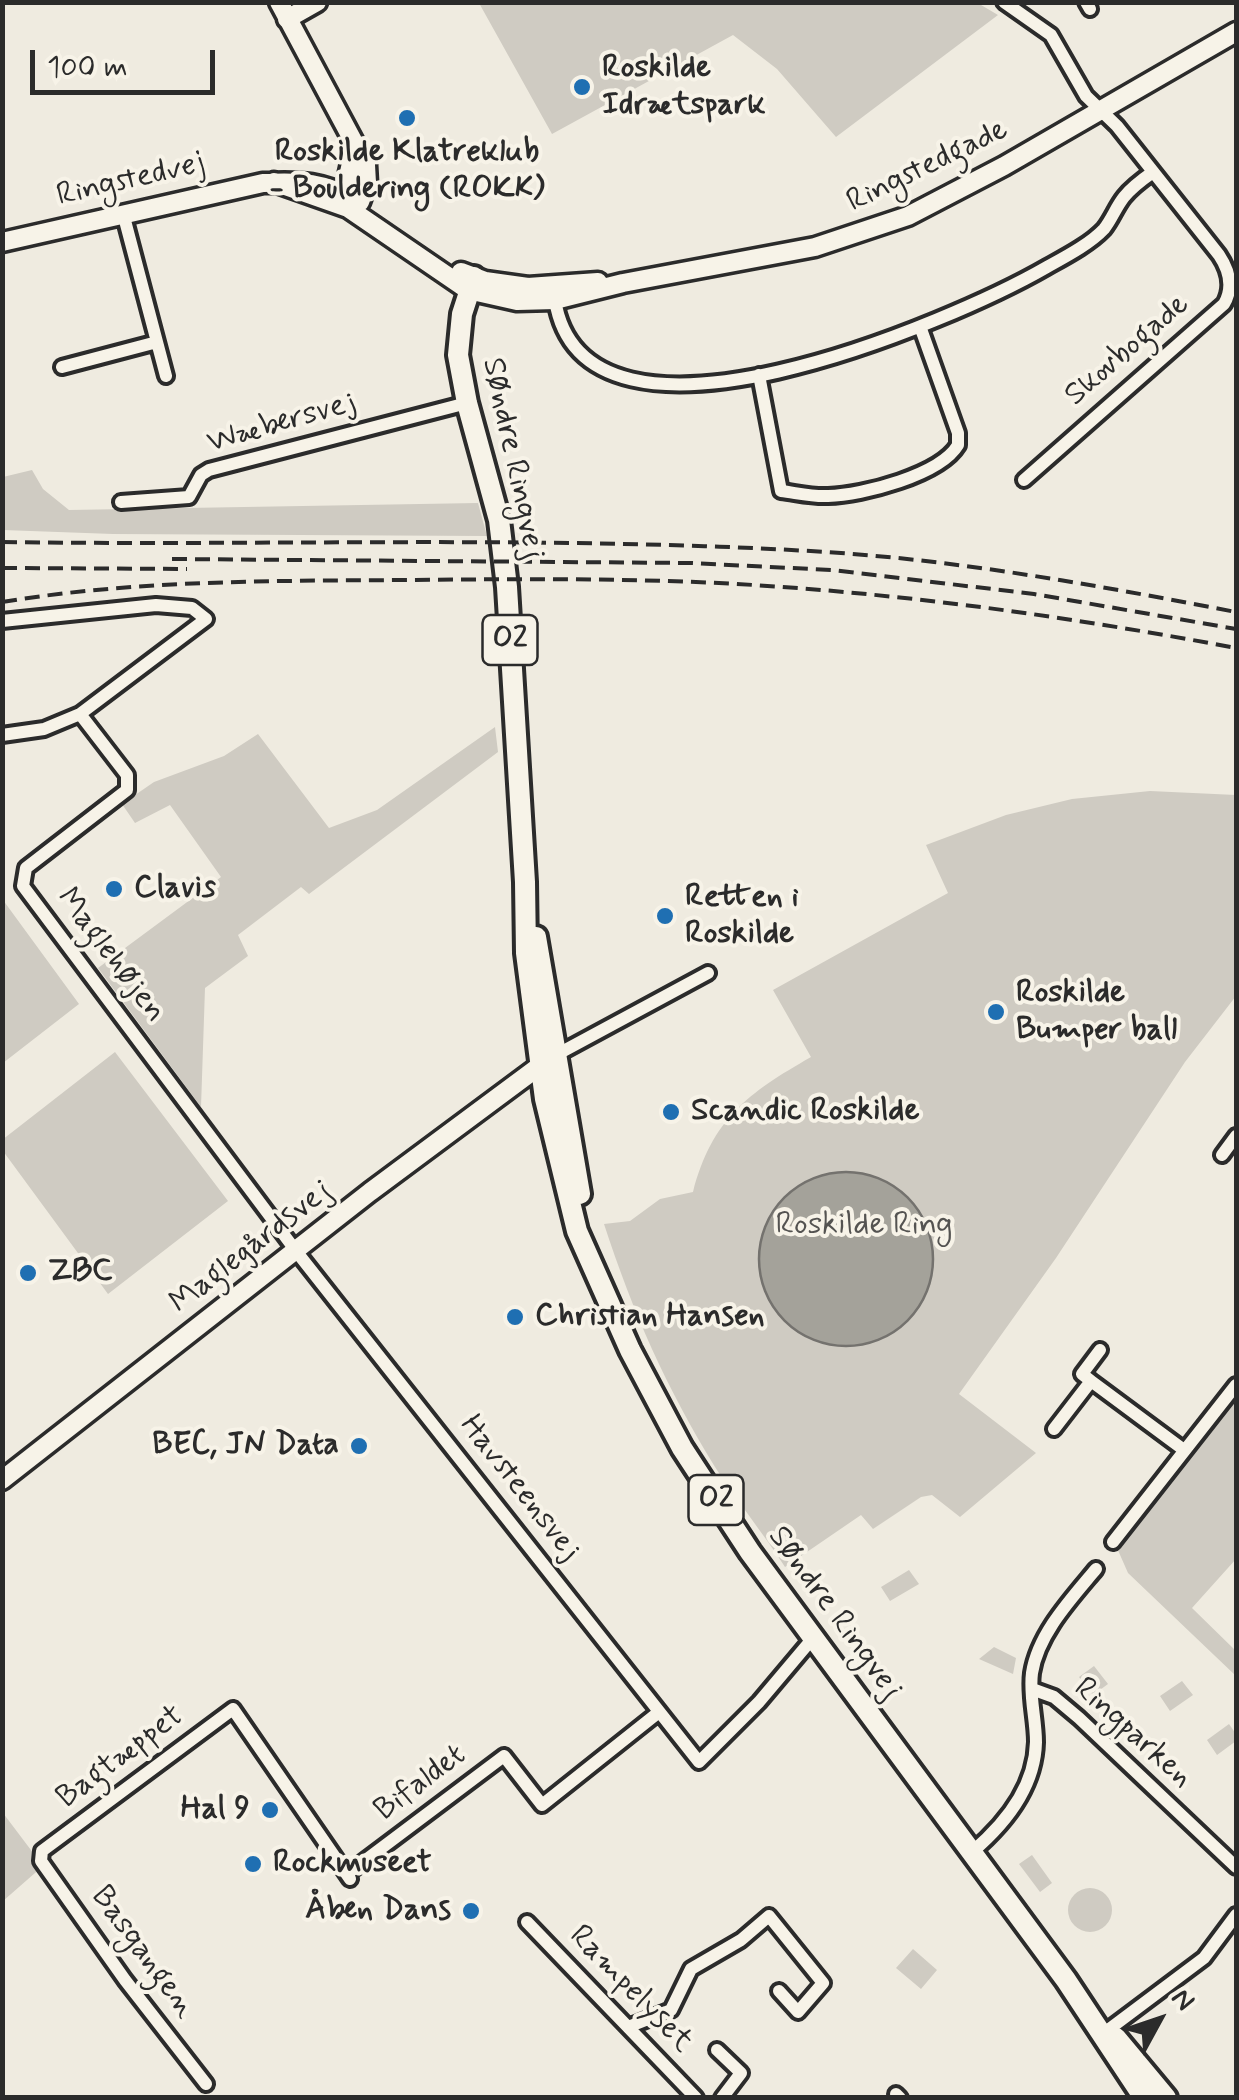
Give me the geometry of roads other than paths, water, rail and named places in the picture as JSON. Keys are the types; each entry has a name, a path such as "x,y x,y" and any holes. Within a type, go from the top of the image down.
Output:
{"main road":[{"name":"Søndre Ringvej","path":"471,284 460,322 458,355 499,520 525,882 548,1060 593,1260 637,1364 676,1437 750,1552 1104,2032 1144,2098"},
{"name":"Søndre Ringvej","path":"1104,2032 1166,2098"}],"street":[{"path":"318,2 283,11 368,172 351,201"},
{"name":"Skovbogade","path":"1004,2 1028,8 1056,42 1086,96 1227,268 1230,285 1228,297 1024,480"},
{"name":"Ringstedgade","path":"471,284 517,302 555,300 864,234 941,200 1236,32"},
{"path":"555,300 570,339 613,374 641,383 665,384 759,375 841,356 921,329 1049,266 1098,235 1126,193 1152,172"},
{"name":"Ringstedvej","path":"2,242 274,182 351,201 471,284"},
{"path":"123,213 166,376"},
{"name":"Ringstedgade","path":"471,284 618,284"},
{"path":"759,375 781,491 816,496 858,493 943,461 958,445 958,433 921,329"},
{"path":"62,366 157,342"},
{"name":"Wæbersvej","path":"122,502 190,497 201,475 208,470 467,402"},
{"path":"2,621 156,605 192,608 206,619 80,714 44,729 2,735"},
{"name":"Maglehøjen","path":"80,714 127,775 127,790 26,868 24,886 296,1251"},
{"path":"548,1060 708,972"},
{"name":"Maglegårdsvej","path":"2,1480 548,1060"},
{"path":"1222,1154 1236,1136"},
{"name":"Havsteensvej","path":"296,1251 698,1762 814,1638"},
{"path":"1100,1350 1082,1374 1184,1450"},
{"path":"1054,1429 1090,1381"},
{"path":"1113,1542 1236,1385"},
{"name":"Ringparken","path":"972,1852 1008,1816 1022,1793 1036,1744 1032,1672 1047,1632 1096,1570"},
{"name":"Ringparken","path":"1032,1690 1054,1697 1079,1718 1236,1867"},
{"name":"Bagtæppet","path":"42,1851 233,1709 349,1877"},
{"name":"Bifaldet","path":"349,1877 504,1756 542,1805 660,1712"},
{"name":"Basgangen","path":"42,1851 42,1861 124,1980 206,2084"},
{"path":"1104,2032 1204,1958 1236,1915"},
{"path":"628,2027 671,2010 691,1969 740,1940 769,1916 823,1983 798,2012 778,1991"},
{"name":"Rampelyset","path":"526,1922 694,2097"},
{"name":"Rampelyset","path":"717,2050 740,2073 722,2098"}],"railway":[{"path":"2,542 517,542 826,552 981,568 1236,612"},
{"path":"172,559 691,563 832,570 1034,594 1236,629"},
{"path":"2,568 187,569"},
{"path":"2,602 102,589 252,582 680,581 914,599 1236,648"}],"place":[{"name":"Roskilde Idrætspark","path":"582,87"},
{"name":"Roskilde Klatreklub - Bouldering (ROKK)","path":"407,118"},
{"name":"Clavis","path":"114,889"},
{"name":"Retten i Roskilde","path":"665,916"},
{"name":"Roskilde Bumper ball","path":"996,1012"},
{"name":"Scandic Roskilde","path":"671,1112"},
{"name":"ZBC","path":"28,1273"},
{"name":"Christian Hansen","path":"515,1317"},
{"name":"BEC, JN Data","path":"359,1446"},
{"name":"Hal 9","path":"270,1810"},
{"name":"Rockmuseet","path":"253,1864"},
{"name":"Åben Dans","path":"471,1911"}],"park label":[{"name":"Roskilde Ring","path":"864,1226"}]}
